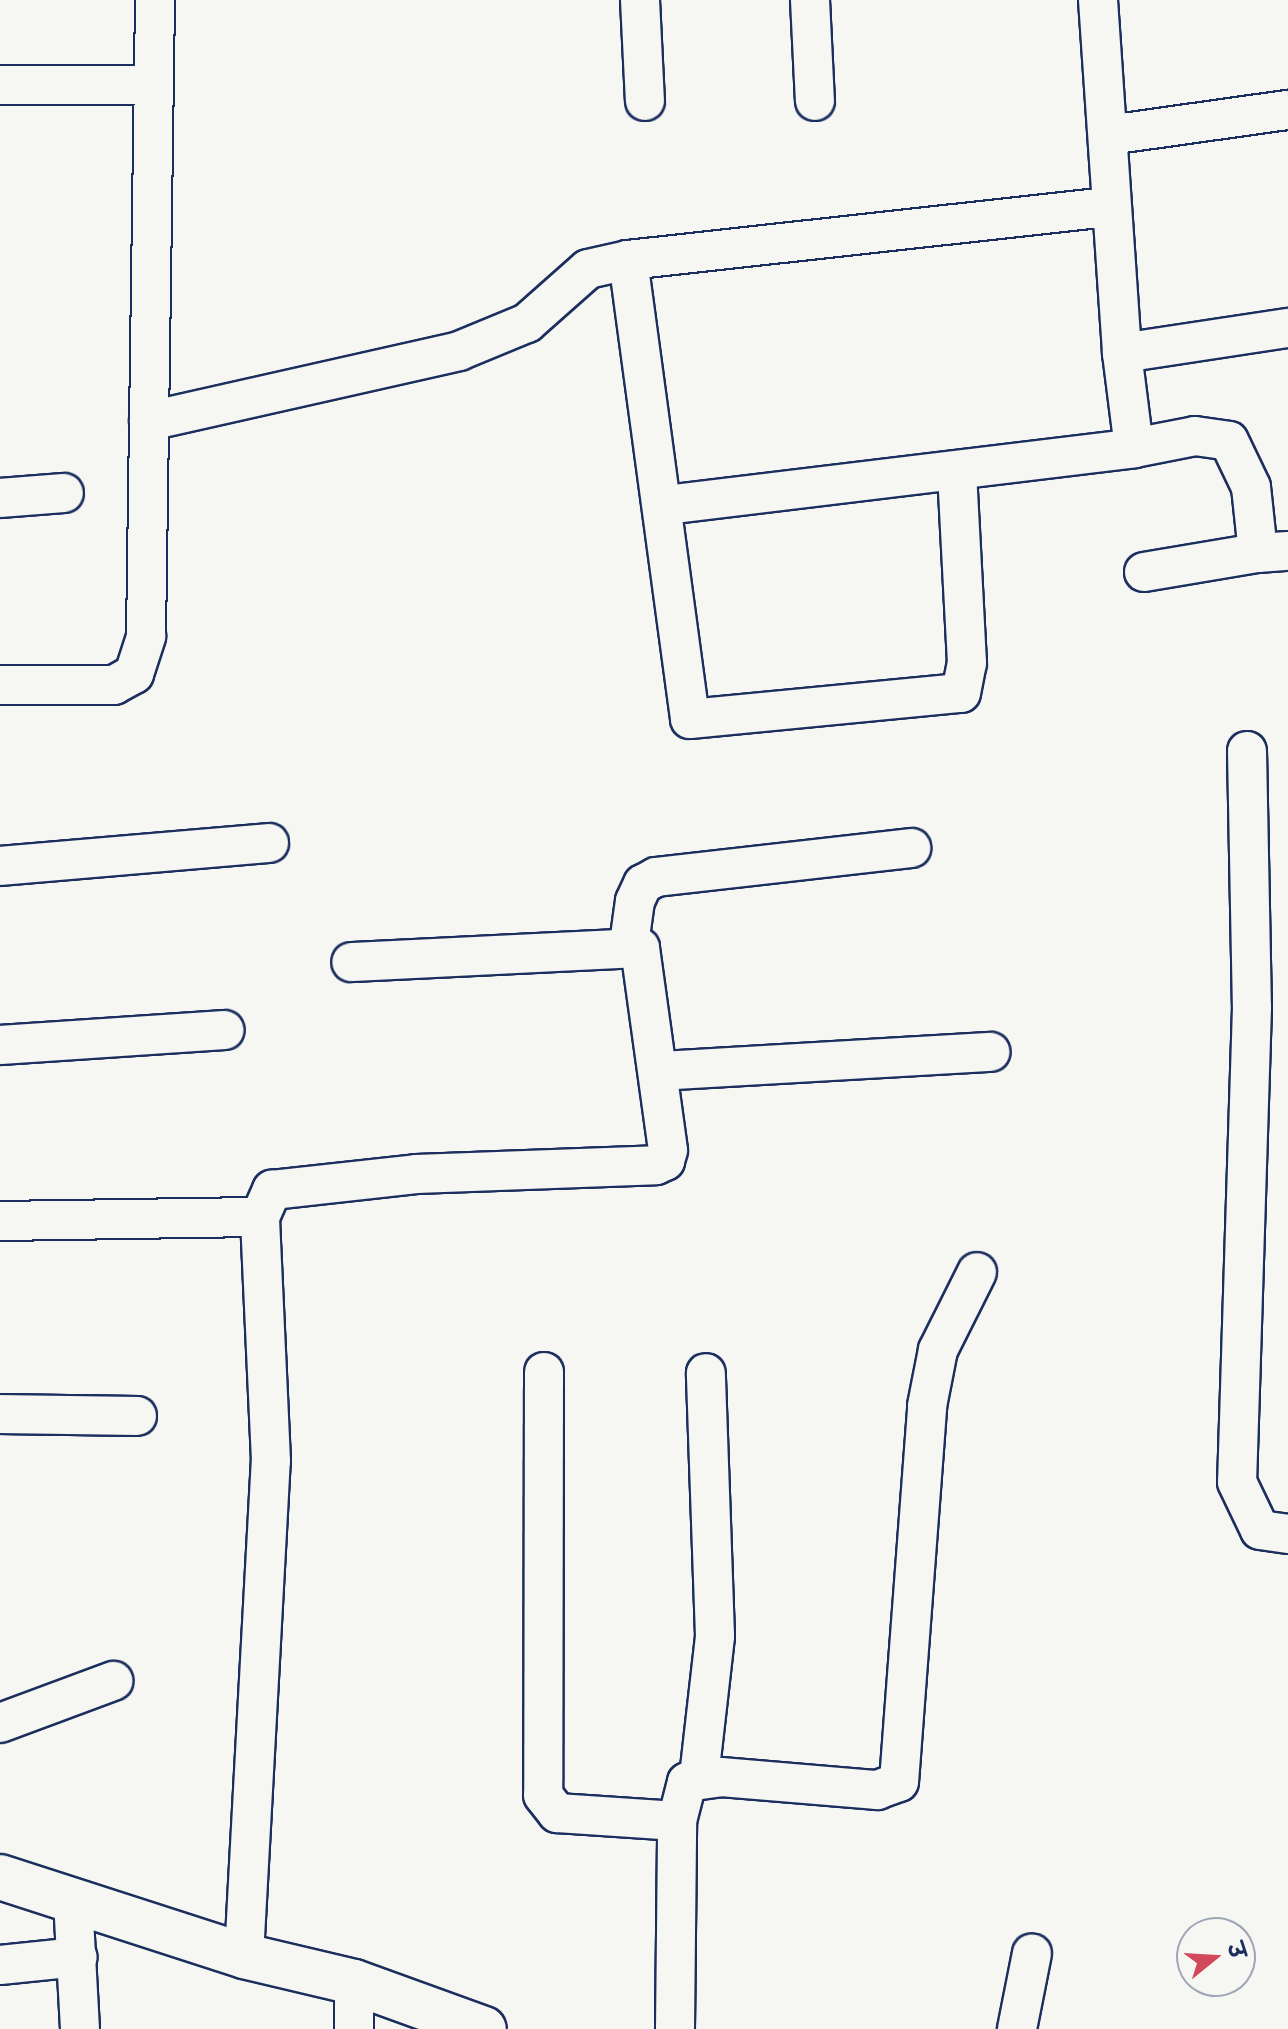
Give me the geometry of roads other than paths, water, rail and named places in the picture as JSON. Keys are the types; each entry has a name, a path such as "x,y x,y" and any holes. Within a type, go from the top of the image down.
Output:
{"street":[{"path":"0,685 114,685 134,674 146,636 155,0"},
{"path":"640,0 645,101"},
{"path":"810,0 815,101"},
{"path":"1098,0 1122,353 1134,448"},
{"path":"0,85 153,85"},
{"path":"1109,135 1288,110"},
{"path":"149,421 459,351 527,323 588,269 628,260 1111,207"},
{"path":"628,260 665,505 690,719 961,693 967,663 957,473"},
{"path":"1122,353 1288,328"},
{"path":"665,505 957,473 1134,448 1195,436 1229,441 1251,487 1273,552 1144,572"},
{"path":"0,498 64,493"},
{"path":"1247,751 1251,1022 1237,1482 1260,1530 1288,1534"},
{"path":"0,866 269,843"},
{"path":"629,944 635,901 643,884 656,877 911,848"},
{"path":"244,1956 271,1461 260,1217 272,1190 295,1184 656,1165 668,1150 645,954 629,944 351,962"},
{"path":"0,1045 225,1030"},
{"path":"659,1071 990,1052"},
{"path":"0,1221 260,1217"},
{"path":"675,2029 677,1821 681,1788 699,1777 877,1790 899,1782 927,1406 938,1350 977,1272"},
{"path":"544,1372 543,1795 557,1813 677,1821"},
{"path":"699,1777 715,1636 706,1373"},
{"path":"0,1414 137,1416"},
{"path":"0,1723 113,1681"},
{"path":"0,1877 244,1956 354,1982 484,2029"},
{"path":"73,1900 80,2029"},
{"path":"1017,2029 1032,1953"},
{"path":"0,1965 78,1957"},
{"path":"354,1982 354,2029"}]}
